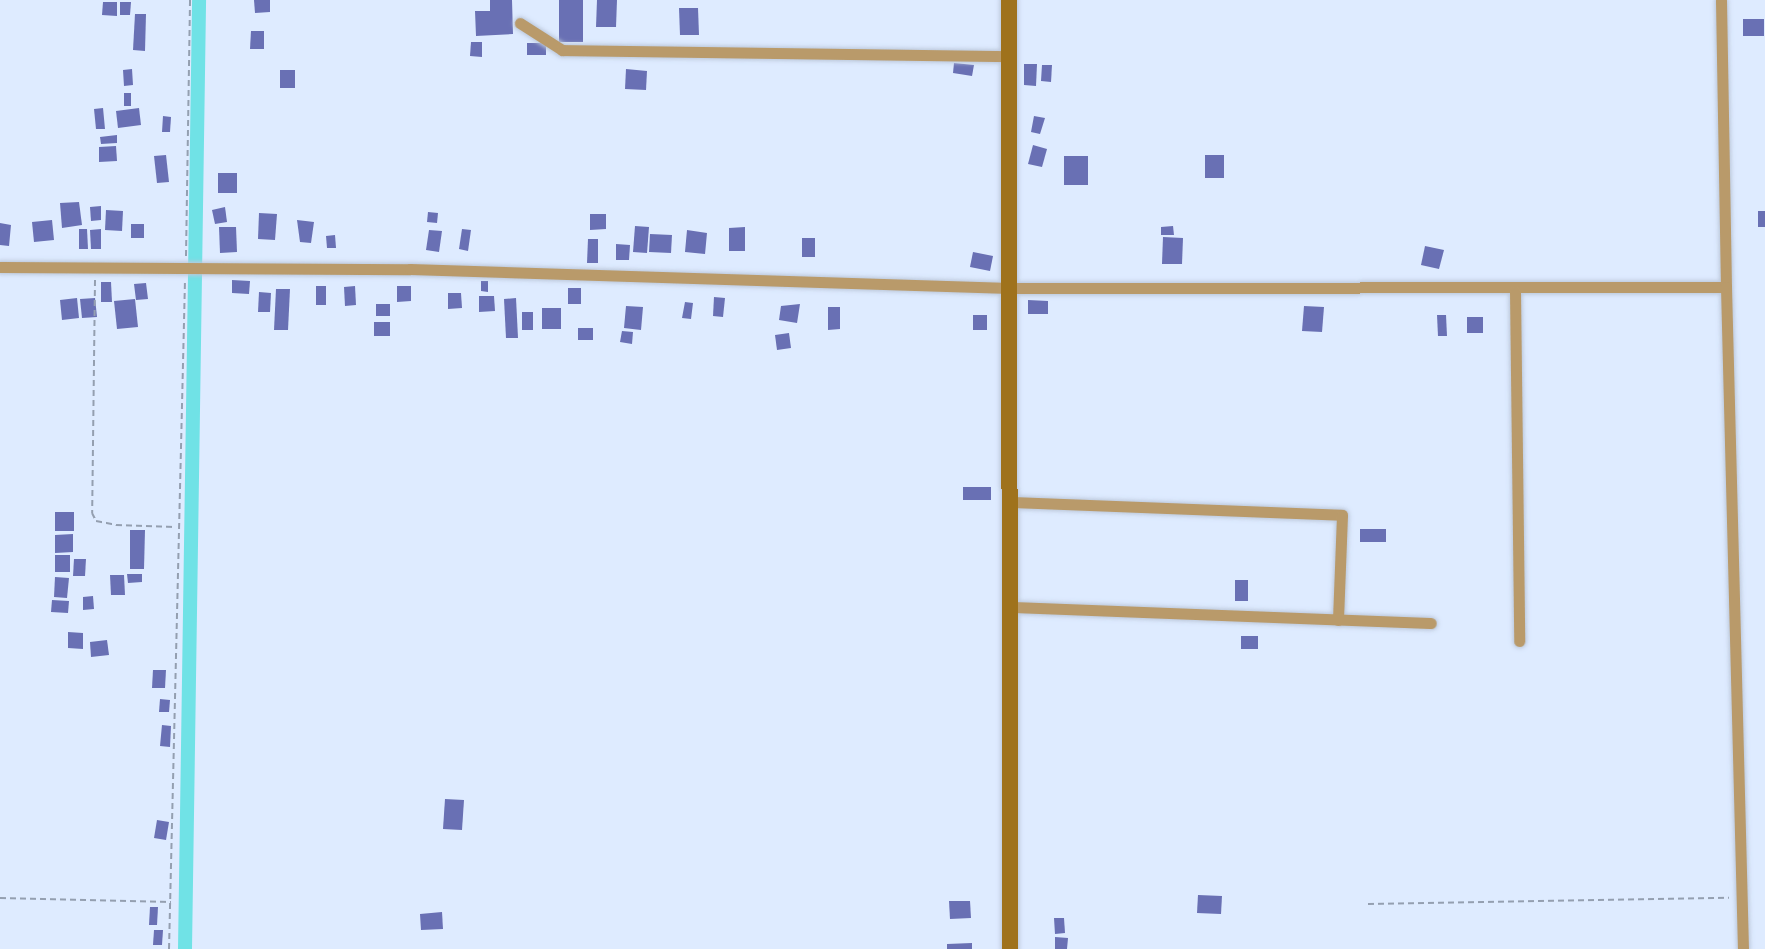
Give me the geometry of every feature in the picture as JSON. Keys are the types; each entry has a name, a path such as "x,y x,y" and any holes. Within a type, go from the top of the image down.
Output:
{"street":[{"path":"1009,0 1010,949"},
{"path":"1721,0 1743,949"},
{"path":"520,23 562,50 1008,56"},
{"path":"0,267 209,268 1010,288 1515,291 1726,287"},
{"path":"1515,291 1519,641"},
{"path":"1011,502 1342,515 1338,620"},
{"path":"1012,607 1431,623"}],"path":[{"path":"169,949 190,0"},
{"path":"94,267 99,308 92,513 96,521 116,525 177,527"},
{"path":"0,898 171,902"},
{"path":"1368,904 1742,898"}],"building":[{"path":"254,0 270,0 270,12 255,13"},
{"path":"490,0 512,0 513,34 476,36 475,11 490,11"},
{"path":"559,0 583,0 583,42 559,42"},
{"path":"597,0 617,0 616,27 596,27"},
{"path":"103,2 117,2 117,16 102,15"},
{"path":"120,2 131,2 130,15 120,15"},
{"path":"679,8 698,8 699,35 680,35"},
{"path":"135,14 146,14 145,51 133,50"},
{"path":"1743,19 1764,19 1764,36 1743,36"},
{"path":"251,31 264,31 264,49 250,49"},
{"path":"471,42 482,42 482,57 470,56"},
{"path":"527,43 546,43 546,55 527,55"},
{"path":"954,63 974,65 972,76 953,73"},
{"path":"1024,64 1037,64 1036,86 1024,85"},
{"path":"1042,65 1052,65 1051,82 1041,81"},
{"path":"132,69 133,85 124,86 123,70"},
{"path":"626,69 647,71 646,90 625,89"},
{"path":"280,70 295,70 295,88 280,88"},
{"path":"124,93 131,93 131,106 124,106"},
{"path":"103,108 105,129 96,129 94,109"},
{"path":"139,108 141,125 118,128 116,111"},
{"path":"163,116 171,117 170,132 162,132"},
{"path":"1034,116 1045,118 1040,134 1031,132"},
{"path":"117,135 117,143 101,144 100,137"},
{"path":"1033,145 1047,149 1042,167 1028,164"},
{"path":"116,146 117,161 99,162 99,147"},
{"path":"166,155 169,182 157,183 154,156"},
{"path":"1205,155 1224,155 1224,178 1205,178"},
{"path":"1064,156 1088,156 1088,185 1064,185"},
{"path":"218,173 237,173 237,193 218,193"},
{"path":"79,202 82,225 62,228 60,203"},
{"path":"101,206 101,220 91,221 90,207"},
{"path":"225,207 227,222 215,224 212,210"},
{"path":"106,210 123,211 122,231 105,230"},
{"path":"1758,211 1765,211 1765,227 1758,227"},
{"path":"428,212 438,213 437,223 427,222"},
{"path":"259,213 277,214 275,240 258,239"},
{"path":"590,214 606,214 606,229 590,230"},
{"path":"52,220 54,240 34,242 32,222"},
{"path":"297,220 314,222 311,243 300,242"},
{"path":"0,223 11,225 9,246 0,245"},
{"path":"131,224 144,224 144,238 131,238"},
{"path":"635,226 649,227 647,253 633,252"},
{"path":"1173,226 1174,235 1161,235 1161,227"},
{"path":"219,227 236,227 237,252 220,253"},
{"path":"745,227 745,251 729,251 729,228"},
{"path":"79,229 87,229 88,249 79,249"},
{"path":"101,229 101,249 91,249 90,230"},
{"path":"462,229 471,230 468,251 459,249"},
{"path":"429,230 442,231 439,252 426,250"},
{"path":"687,230 707,233 705,254 685,252"},
{"path":"650,234 672,235 671,253 649,252"},
{"path":"335,235 336,248 327,248 326,236"},
{"path":"1163,237 1183,238 1182,264 1162,264"},
{"path":"802,238 815,238 815,257 802,257"},
{"path":"588,239 598,239 598,263 587,263"},
{"path":"616,244 630,245 629,260 616,260"},
{"path":"1425,246 1444,250 1439,269 1421,265"},
{"path":"973,252 993,256 990,271 970,267"},
{"path":"232,280 250,281 249,294 232,293"},
{"path":"481,281 488,281 488,292 481,291"},
{"path":"101,282 111,282 112,302 101,302"},
{"path":"146,283 148,299 136,300 134,284"},
{"path":"316,286 326,286 326,305 316,305"},
{"path":"355,286 356,305 345,306 344,287"},
{"path":"397,286 411,286 411,301 397,302"},
{"path":"568,288 581,288 581,304 568,304"},
{"path":"276,289 290,289 288,330 274,330"},
{"path":"259,292 271,293 270,312 258,312"},
{"path":"448,293 461,293 462,308 448,309"},
{"path":"479,296 494,296 495,311 479,312"},
{"path":"714,297 725,298 723,317 713,316"},
{"path":"77,298 79,318 62,320 60,300"},
{"path":"95,298 97,317 82,318 80,299"},
{"path":"516,298 518,338 506,338 504,299"},
{"path":"135,299 138,327 117,329 114,301"},
{"path":"1028,300 1048,301 1048,314 1028,314"},
{"path":"685,302 693,303 691,319 682,318"},
{"path":"376,304 390,304 390,316 376,316"},
{"path":"800,304 797,323 779,320 781,306"},
{"path":"626,306 643,307 641,330 624,328"},
{"path":"1304,306 1324,307 1322,332 1302,331"},
{"path":"828,307 840,307 840,329 828,330"},
{"path":"542,308 561,308 561,329 542,329"},
{"path":"522,312 533,312 533,330 522,330"},
{"path":"973,315 987,315 987,330 973,330"},
{"path":"1437,315 1446,315 1447,336 1438,336"},
{"path":"1467,317 1483,317 1483,333 1467,333"},
{"path":"374,322 390,322 390,336 374,336"},
{"path":"578,328 593,328 593,340 578,340"},
{"path":"622,331 633,332 632,344 620,342"},
{"path":"789,333 791,348 777,350 775,335"},
{"path":"963,487 991,487 991,500 963,500"},
{"path":"55,512 74,512 74,531 55,531"},
{"path":"1360,529 1386,529 1386,542 1360,542"},
{"path":"130,530 145,530 144,569 130,569"},
{"path":"73,534 73,552 55,553 55,535"},
{"path":"55,555 70,555 70,572 55,572"},
{"path":"74,559 86,559 85,576 73,576"},
{"path":"127,574 142,574 142,582 128,583"},
{"path":"110,575 124,575 125,595 111,595"},
{"path":"55,577 69,578 67,598 54,597"},
{"path":"1235,580 1248,580 1248,601 1235,601"},
{"path":"93,596 94,609 83,610 83,597"},
{"path":"52,600 69,601 68,613 51,612"},
{"path":"68,632 83,633 83,649 68,648"},
{"path":"1241,636 1258,636 1258,649 1241,649"},
{"path":"107,640 109,655 91,657 90,642"},
{"path":"153,670 166,670 165,688 152,688"},
{"path":"160,699 170,700 169,712 159,712"},
{"path":"162,725 171,726 170,747 160,746"},
{"path":"445,799 464,800 462,830 443,829"},
{"path":"157,820 169,822 166,840 154,838"},
{"path":"1198,895 1222,896 1221,914 1197,913"},
{"path":"949,901 970,901 971,918 950,919"},
{"path":"150,907 158,907 157,925 149,925"},
{"path":"442,912 443,929 421,930 420,914"},
{"path":"1054,918 1064,918 1065,933 1055,934"},
{"path":"154,930 163,930 162,945 153,945"},
{"path":"1055,937 1068,938 1067,949 1055,949"},
{"path":"972,943 972,949 947,949 947,944"}],"waterway":[{"path":"185,949 199,0"}]}
